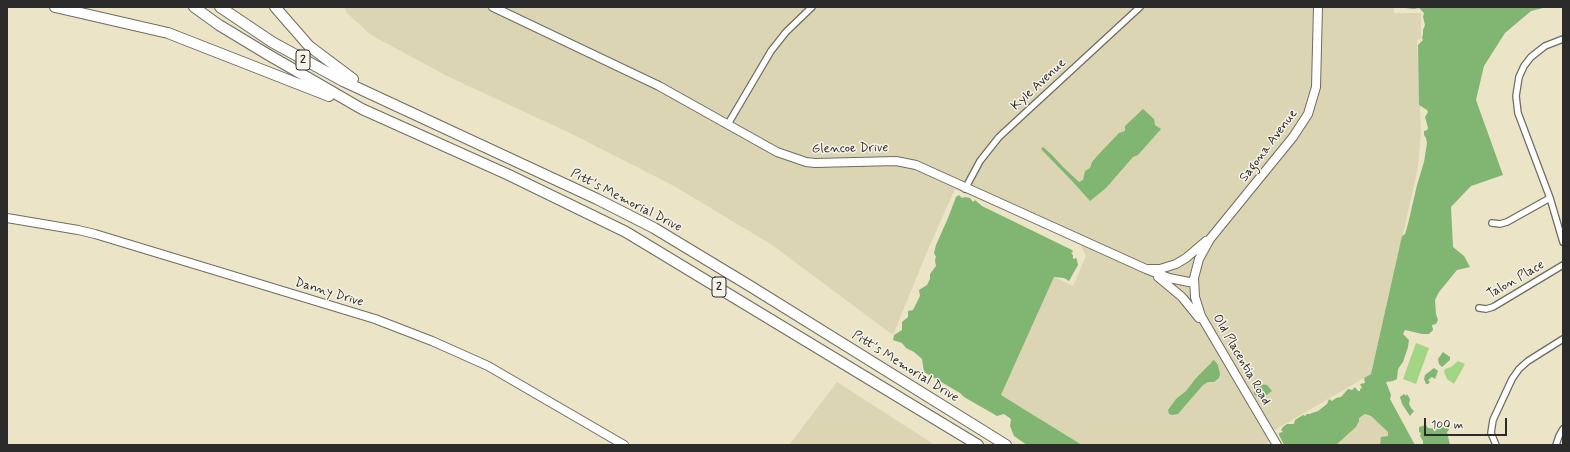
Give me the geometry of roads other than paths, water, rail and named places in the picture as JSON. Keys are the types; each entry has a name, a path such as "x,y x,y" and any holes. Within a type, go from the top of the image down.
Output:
{"highway":[{"path":"55,7 168,33 362,109"},
{"name":"Pitt's Memorial Drive","path":"194,7 219,25 266,54 362,109 510,175 626,232 978,445"},
{"name":"Pitt's Memorial Drive","path":"220,7 243,24 302,59 343,80 597,199 654,228 762,293 1006,445"},
{"path":"275,7 309,46 344,73 392,104"}],"street":[{"name":"Glencoe Drive","path":"493,7 652,83 777,152 806,162 815,163 877,161 901,162 916,165 1146,269 1169,278 1194,282"},
{"path":"728,124 771,50 786,32 812,7"},
{"name":"Kyle Avenue","path":"965,188 980,162 999,137 1140,7"},
{"name":"Sagona Avenue","path":"1194,282 1199,259 1210,239 1294,137 1308,114 1316,87 1318,7"},
{"path":"1563,39 1545,46 1531,57 1521,72 1516,89 1518,113 1550,198 1563,242"},
{"path":"1492,223 1500,224 1507,222 1550,198"},
{"name":"Danny Drive","path":"7,218 95,234 375,319 432,341 488,366 624,445"},
{"path":"1146,269 1160,269 1176,264 1210,239"},
{"name":"Talon Place","path":"1479,308 1490,308 1496,306 1563,265"},
{"path":"1146,269 1175,290 1207,326"},
{"name":"Old Placentia Road","path":"1194,282 1198,306 1207,326 1278,445"},
{"path":"1496,445 1491,432 1493,420 1514,376 1528,361 1563,339"},
{"path":"1556,445 1563,429"}]}
